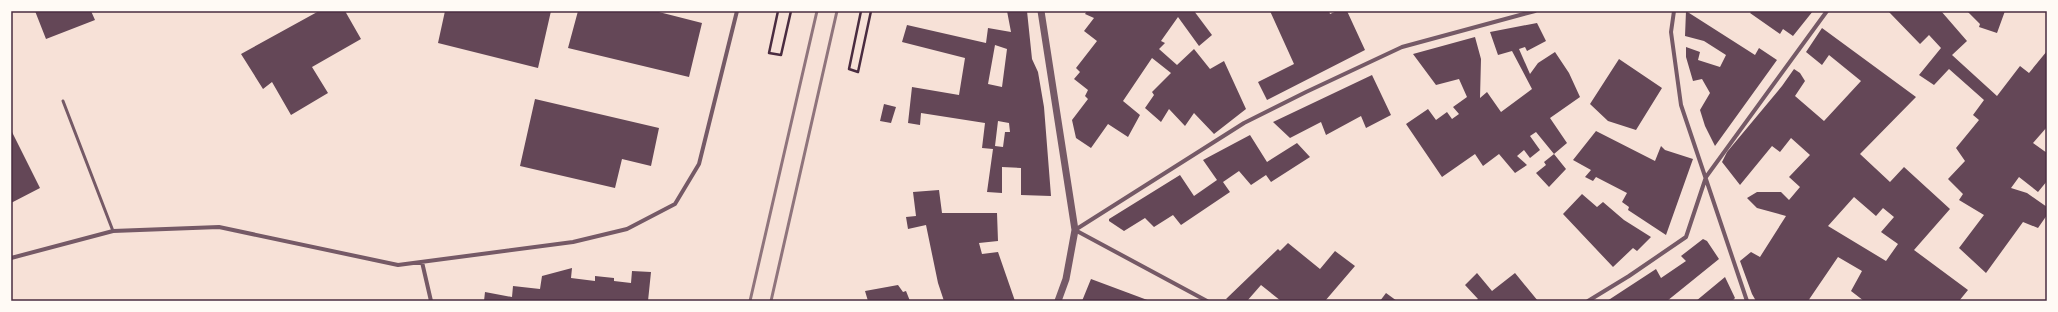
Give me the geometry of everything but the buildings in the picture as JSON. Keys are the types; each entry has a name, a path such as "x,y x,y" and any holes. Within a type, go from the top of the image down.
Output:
{"street":[{"path":"11,258 112,231 219,227 398,265 573,242 627,229 675,204 699,164 737,11"},
{"path":"1041,11 1075,230 1066,278 1058,301"},
{"path":"1075,230 1244,123 1306,92 1402,47 1535,11"},
{"path":"1674,11 1671,32 1681,105 1746,301"},
{"path":"1588,301 1629,276 1686,237 1706,177 1827,11"},
{"path":"1075,230 1207,301"},
{"path":"422,262 431,301"}],"lane":[{"path":"63,101 112,231"}],"path":[{"path":"778,11 769,53 781,55 791,11"},
{"path":"862,11 849,69 858,72 871,11"}],"railway":[{"path":"750,301 817,11"},
{"path":"771,301 837,11"}]}
